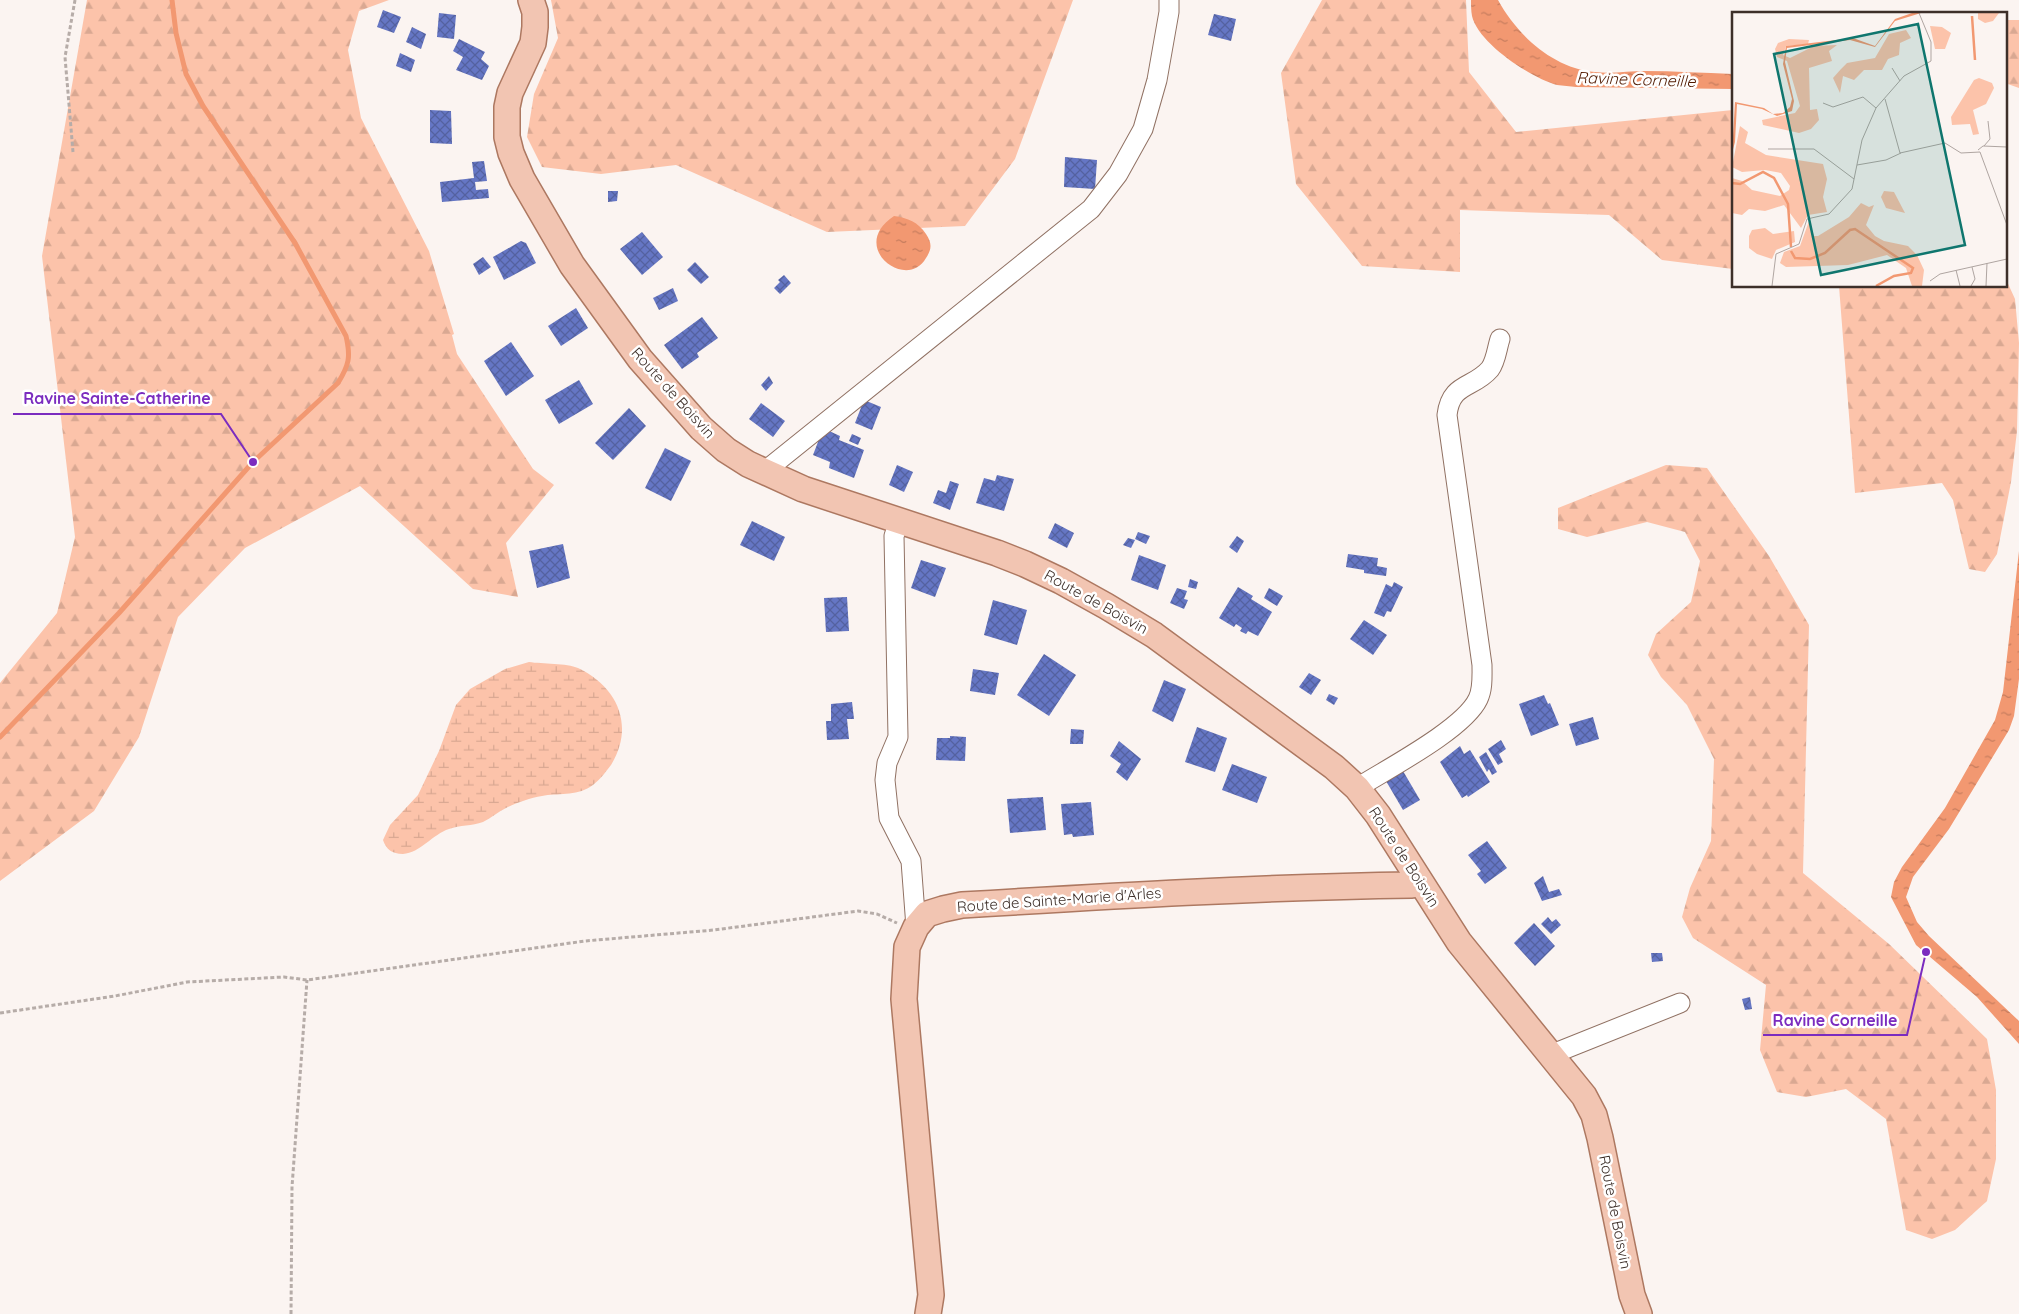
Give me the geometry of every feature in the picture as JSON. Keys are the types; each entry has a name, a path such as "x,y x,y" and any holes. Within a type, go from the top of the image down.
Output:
{"main road":[{"name":"Route de Boisvin","path":"531,0 535,20 533,43 510,93 507,107 507,137 511,153 522,179 572,264 640,359 701,428 726,450 765,472 803,489 1025,564 1106,606 1154,635 1334,767 1357,788 1378,815 1459,942 1584,1096 1594,1115 1600,1138 1632,1295 1639,1314"},
{"name":"Route de Sainte-Marie d'Arles","path":"928,1314 930,1295 904,999 907,947 916,927 927,914 962,905 1118,895 1337,886 1412,885 1419,882"}],"street":[{"path":"765,472 1091,209 1118,174 1143,129 1157,80 1169,12 1169,0"},
{"path":"1357,788 1452,728 1468,714 1478,700 1482,687 1482,665 1447,415 1451,398 1491,368 1500,339"},
{"path":"899,522 894,536 898,737 887,763 885,780 889,818 911,861 916,927"},
{"path":"1550,1055 1680,1002"}],"path":[{"path":"73,152 65,58 75,0"},
{"path":"0,1013 115,996 187,982 284,977 307,980 576,943 714,930 858,911 877,914 899,924 916,927"},
{"path":"290,1314 292,1187 307,980"}],"green space":[{"path":"87,0 389,0 359,11 348,50 361,118 429,251 454,334 452,335 457,354 533,469 554,485 506,543 518,597 473,589 360,486 245,548 178,617 139,737 94,811 0,881 0,683 57,613 75,537 42,256"},
{"path":"551,0 1073,0 1015,159 965,226 827,232 676,165 601,174 542,167 527,137 534,94 558,38"},
{"path":"1322,0 1466,0 1469,72 1516,132 1732,110 1732,269 1662,260 1609,215 1460,210 1460,272 1362,266 1296,184 1281,73"},
{"path":"2006,20 2019,20 2019,88 2006,83"},
{"path":"2006,279 2015,299 2019,343 2017,431 2011,482 1997,554 1985,572 1969,569 1953,500 1942,483 1855,493 1839,288 2006,288"},
{"path":"1666,465 1707,468 1769,556 1809,625 1803,873 1889,944 1987,1039 1996,1090 1996,1159 1987,1201 1955,1230 1932,1239 1906,1230 1886,1119 1846,1089 1806,1097 1777,1092 1760,1050 1766,985 1693,938 1682,917 1690,888 1711,841 1714,759 1687,705 1661,677 1648,655 1656,634 1691,602 1700,561 1685,532 1647,522 1587,537 1558,529 1558,508"},
{"path":"529,662 561,664 578,668 592,676 612,697 622,722 622,736 611,765 596,783 585,790 542,796 519,803 483,822 443,831 409,853 399,854 390,850 383,840 390,825 418,795 439,751 456,705 470,689 505,669"}],"water":[{"path":"1471,0 1498,0 1526,38 1551,57 1580,69 1601,73 1656,71 1732,74 1732,89 1576,87 1557,85 1520,67 1495,48 1476,26 1471,10"},
{"path":"894,216 908,219 916,224 923,230 929,240 931,246 929,252 917,267 906,270 895,268 885,261 878,252 876,240 881,228"},
{"path":"2019,551 2019,679 2014,716 2009,730 1949,829 1913,877 1906,897 1917,922 1929,936 2019,1021 2019,1044 1977,997 1916,945 1891,897 1894,882 1902,867 1945,808 1995,720 2003,692"}],"building":[{"path":"383,10 401,17 394,33 377,27"},
{"path":"439,13 456,15 454,39 437,37"},
{"path":"1214,14 1236,19 1231,41 1208,35"},
{"path":"412,27 426,34 421,49 406,42"},
{"path":"459,39 485,52 481,59 489,66 482,80 456,70 463,57 453,51"},
{"path":"400,53 415,60 411,72 396,66"},
{"path":"430,110 451,111 452,144 430,143"},
{"path":"1065,157 1097,160 1095,189 1064,187"},
{"path":"484,161 487,181 475,182 476,190 488,189 489,198 442,202 440,182 474,178 472,162"},
{"path":"608,191 618,191 617,201 608,202"},
{"path":"642,232 663,257 642,275 620,249"},
{"path":"521,241 526,243 536,263 504,280 493,257"},
{"path":"483,257 491,267 479,275 473,264"},
{"path":"695,262 709,277 701,284 687,270"},
{"path":"784,275 791,283 780,294 774,288 780,282 778,280"},
{"path":"673,288 678,301 659,310 653,298"},
{"path":"576,308 588,328 561,346 548,326"},
{"path":"702,317 718,338 697,353 699,357 682,369 664,345"},
{"path":"511,342 534,376 506,396 484,361"},
{"path":"769,376 773,383 766,391 761,385"},
{"path":"579,380 593,404 559,424 545,400"},
{"path":"864,400 881,407 872,430 855,423"},
{"path":"761,403 785,421 773,437 749,419"},
{"path":"629,408 646,426 613,460 595,443"},
{"path":"827,430 840,436 839,440 864,450 854,478 829,468 830,462 813,455 821,434"},
{"path":"852,434 861,438 858,445 849,441"},
{"path":"665,448 691,461 671,501 645,488"},
{"path":"897,465 913,472 904,492 889,485"},
{"path":"997,475 1014,479 1004,511 976,503 984,478 995,481"},
{"path":"950,481 959,484 950,510 933,503 938,490 946,493"},
{"path":"752,521 785,537 774,561 740,545"},
{"path":"1055,523 1074,533 1067,548 1048,538"},
{"path":"1138,532 1150,536 1146,544 1135,539"},
{"path":"1237,536 1244,541 1237,553 1229,547"},
{"path":"1128,538 1135,540 1131,548 1123,545"},
{"path":"563,544 570,578 537,588 529,551"},
{"path":"1348,554 1378,558 1377,566 1387,568 1386,576 1364,573 1364,570 1346,567"},
{"path":"1139,555 1166,565 1158,590 1131,580"},
{"path":"921,560 946,568 935,597 911,588"},
{"path":"1190,579 1198,582 1196,589 1188,587"},
{"path":"1394,582 1403,587 1391,612 1387,611 1384,617 1374,613 1386,584 1392,587"},
{"path":"1238,587 1253,596 1251,599 1272,612 1258,636 1248,631 1246,634 1240,631 1242,628 1236,624 1234,627 1219,618"},
{"path":"1177,588 1187,591 1184,599 1188,600 1184,609 1170,603"},
{"path":"1269,588 1283,596 1277,606 1264,598"},
{"path":"847,597 849,631 826,632 824,598"},
{"path":"993,600 1027,610 1017,645 984,635"},
{"path":"1364,620 1387,635 1373,655 1350,639"},
{"path":"1044,654 1076,675 1049,716 1017,695"},
{"path":"973,669 999,673 995,695 970,691"},
{"path":"1309,673 1321,680 1311,695 1299,687"},
{"path":"1164,680 1186,689 1173,722 1152,711"},
{"path":"1329,694 1338,698 1334,705 1326,700"},
{"path":"1544,695 1548,704 1550,703 1559,725 1531,736 1519,704"},
{"path":"852,702 854,719 847,719 849,739 827,740 826,721 831,721 831,704"},
{"path":"1593,717 1599,739 1576,746 1569,724"},
{"path":"1197,727 1227,738 1215,772 1185,762"},
{"path":"1071,729 1084,730 1083,744 1070,744"},
{"path":"950,736 966,737 965,761 936,760 937,738 950,738"},
{"path":"1501,740 1506,749 1499,754 1503,762 1498,765 1488,749"},
{"path":"1119,741 1141,759 1127,781 1116,772 1121,764 1110,756"},
{"path":"1460,746 1464,754 1470,750 1490,782 1468,797 1467,795 1462,798 1440,762"},
{"path":"1486,752 1497,772 1492,775 1489,769 1487,772 1479,757"},
{"path":"1232,764 1267,777 1257,803 1222,790"},
{"path":"1403,771 1420,800 1403,810 1386,781"},
{"path":"1043,797 1046,830 1010,833 1007,799"},
{"path":"1091,802 1094,835 1073,837 1072,834 1064,835 1061,804"},
{"path":"1487,841 1507,868 1485,884 1477,874 1481,871 1468,855"},
{"path":"1543,876 1549,892 1559,889 1562,895 1542,901 1534,883"},
{"path":"1548,917 1552,922 1556,919 1561,925 1551,934 1541,924"},
{"path":"1534,923 1555,946 1535,966 1514,943"},
{"path":"1651,953 1662,953 1663,961 1652,962"},
{"path":"1750,997 1752,1009 1745,1010 1742,999"}],"waterway":[{"path":"0,737 119,613 253,462 338,383 348,361 346,336 295,243 203,106 186,74 176,33 172,0"}],"place":[{"name":"Ravine Sainte-Catherine","path":"253,462"},
{"name":"Ravine Corneille","path":"1926,952"}]}
